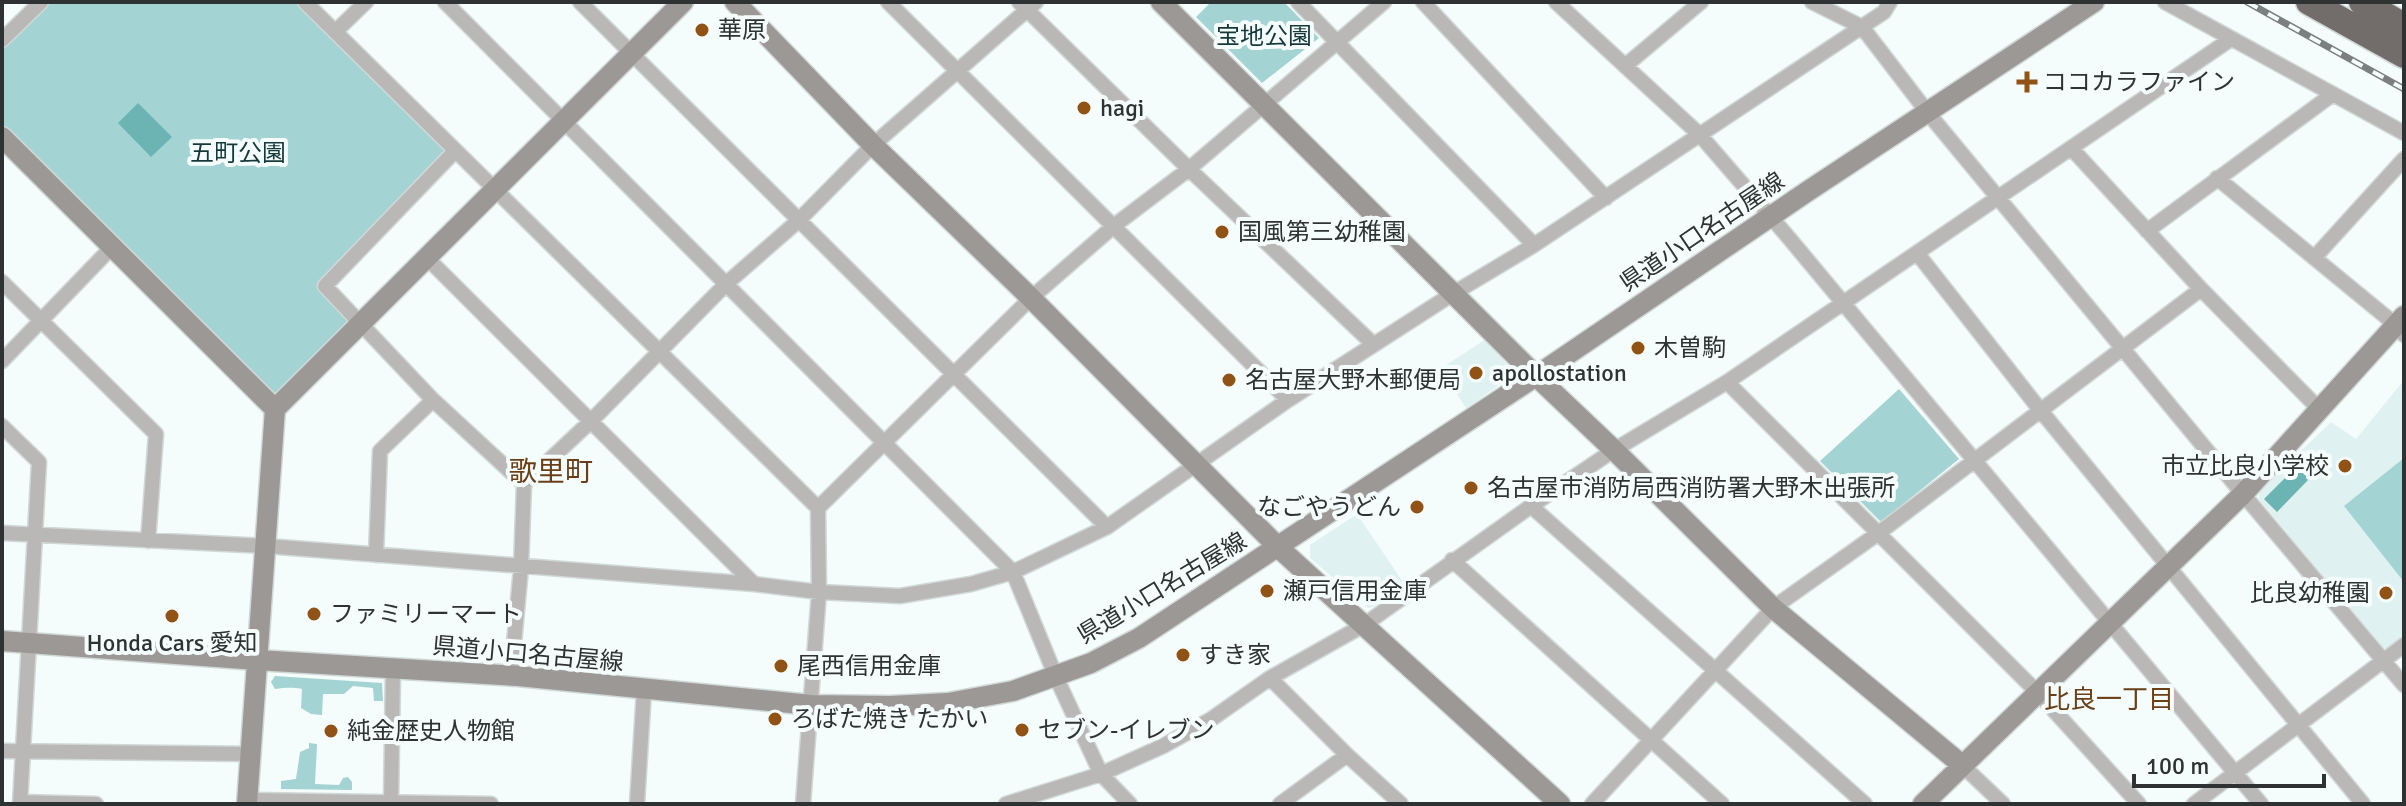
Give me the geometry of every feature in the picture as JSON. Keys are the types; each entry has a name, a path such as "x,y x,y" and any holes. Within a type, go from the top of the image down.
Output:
{"highway":[{"path":"2309,2 2404,55"},
{"path":"2329,2 2404,45"},
{"path":"2362,2 2404,26"},
{"path":"2390,2 2404,10"}],"street":[{"path":"305,2 818,508 819,592 803,804"},
{"path":"335,32 366,2"},
{"path":"445,2 1013,572 1056,677 1101,774 1130,804"},
{"path":"580,2 1107,527"},
{"path":"491,804 247,802 275,409 683,2"},
{"path":"735,2 873,145 1031,298 1279,548 1560,804"},
{"path":"888,2 1288,400"},
{"path":"1161,2 1773,608 1962,765 2003,804"},
{"path":"1298,2 1534,245"},
{"path":"818,508 1031,298 1115,225 1189,169 1384,2"},
{"path":"1423,2 1606,198"},
{"path":"1556,2 1700,135 2261,804"},
{"path":"1625,66 1701,2"},
{"path":"1812,2 1862,27 1928,113 2404,685"},
{"path":"2,533 266,546 754,584 819,592 900,596 971,584 1013,572 1107,527 1288,400 1534,245 1862,27 1884,12 1890,2"},
{"name":"県道小口名古屋線","path":"2,641 511,675 811,705 948,703 1013,691 1056,677 1139,638 1279,548 2094,2"},
{"path":"2165,2 2404,133"},
{"path":"2,40 38,3"},
{"path":"511,675 521,568 524,484 727,283 798,221 873,145 959,71 1028,5 1189,169 1373,344"},
{"path":"1013,804 1101,774 1163,746 1210,720 1270,678 1364,625 1531,506 1614,450 1727,382 2231,39"},
{"path":"2147,231 2333,94"},
{"path":"2,137 275,409"},
{"path":"2072,149 2201,289 2321,411"},
{"path":"455,151 325,286 433,400 524,484"},
{"path":"2314,258 2404,159"},
{"path":"1923,804 2243,494 2401,325 2217,178"},
{"path":"2,361 112,247"},
{"path":"1917,253 2041,411 2363,804"},
{"path":"428,259 754,584"},
{"path":"2,282 156,434 148,541"},
{"path":"1592,804 1773,608 1974,462 2201,289"},
{"path":"1727,382 2038,693 2139,804"},
{"path":"376,555 380,451 433,400"},
{"path":"2,426 39,462 20,803 96,804"},
{"path":"1531,506 1865,804"},
{"path":"1452,560 1722,804"},
{"path":"2194,804 2404,645"},
{"path":"391,803 393,669"},
{"path":"1270,678 1401,804"},
{"path":"637,804 644,690"},
{"path":"2,751 251,754"},
{"path":"1280,804 1347,755"}],"shaded area":[{"path":"138,103 172,137 151,157 118,123"},
{"name":"apollostation","path":"1486,339 1510,368 1509,378 1466,408 1440,369"},
{"name":"市立比良小学校","path":"2404,380 2404,639 2391,649 2384,648 2259,499 2259,491 2331,422 2356,439"},
{"path":"2297,466 2310,478 2277,512 2264,499"},
{"path":"1357,514 1405,585 1368,608 1310,558 1310,545"}],"green space":[{"name":"五町公園","path":"51,2 300,2 451,151 322,286 351,319 282,396 268,397 2,130 2,50"},
{"name":"宝地公園","path":"1211,2 1284,2 1319,38 1262,83 1196,17"},
{"path":"1899,389 1959,459 1881,522 1820,461"},
{"path":"2404,458 2404,582 2344,506"},
{"path":"275,676 382,683 383,701 374,701 373,688 353,686 344,694 323,694 322,715 311,714 301,708 302,689 275,689 271,682"},
{"path":"309,743 317,744 315,784 339,785 343,778 348,777 352,790 281,789 281,781 296,779 300,752 309,748"}],"railway":[{"path":"2247,2 2404,89"}],"place":[{"name":"華原","path":"702,30"},
{"name":"ココカラファイン","path":"2027,82"},
{"name":"hagi","path":"1084,108"},
{"name":"国風第三幼稚園","path":"1222,232"},
{"name":"木曽駒","path":"1638,348"},
{"name":"apollostation","path":"1476,373"},
{"name":"名古屋大野木郵便局","path":"1229,380"},
{"name":"市立比良小学校","path":"2345,466"},
{"name":"名古屋市消防局西消防署大野木出張所","path":"1471,488"},
{"name":"なごやうどん","path":"1417,507"},
{"name":"瀬戸信用金庫","path":"1267,591"},
{"name":"比良幼稚園","path":"2386,593"},
{"name":"ファミリーマート","path":"314,614"},
{"name":"Honda Cars 愛知","path":"172,616"},
{"name":"すき家","path":"1183,655"},
{"name":"尾西信用金庫","path":"781,666"},
{"name":"ろばた焼き たかい","path":"775,719"},
{"name":"セブン-イレブン","path":"1022,730"},
{"name":"純金歴史人物館","path":"331,731"}],"district":[{"name":"歌里町","path":"551,471"},
{"name":"比良一丁目","path":"2109,699"}]}
